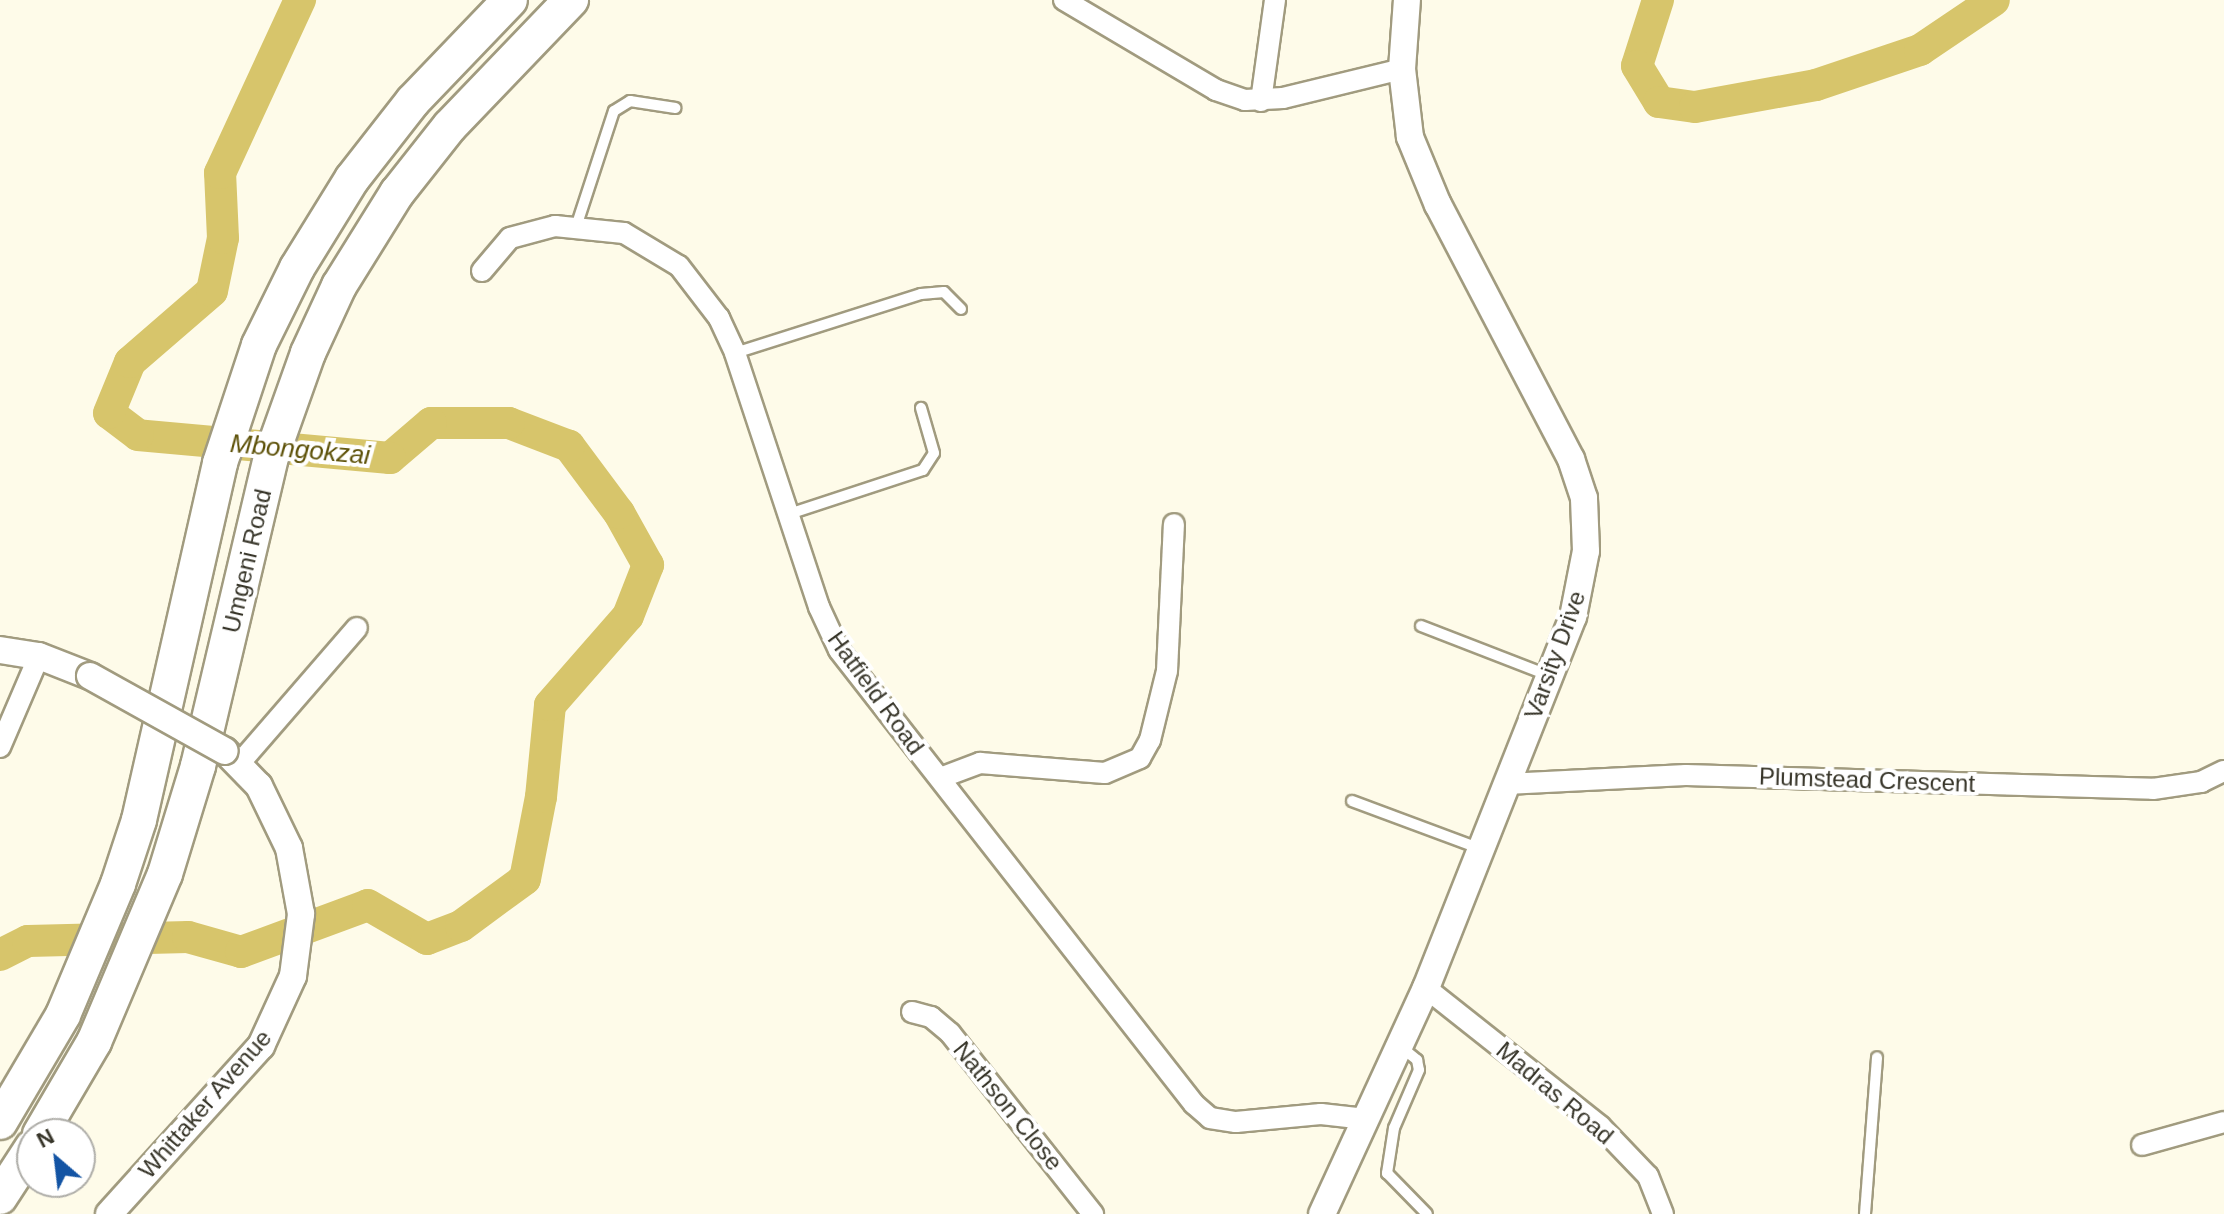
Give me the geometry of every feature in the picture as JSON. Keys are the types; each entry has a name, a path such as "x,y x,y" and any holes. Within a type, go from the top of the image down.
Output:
{"highway":[{"name":"Umgeni Road","path":"0,1122 63,1015 118,884 139,820 220,463 259,345 297,268 352,179 413,101 510,0"},
{"name":"Umgeni Road","path":"49,1118 94,1042 127,972 165,874 198,766 274,447 308,353 364,242 450,126 571,0"},
{"path":"0,1197 16,1172"}],"street":[{"path":"1064,0 1216,90 1261,101 1402,69"},
{"path":"1261,101 1275,0"},
{"name":"Varsity Drive","path":"1322,1214 1426,988 1550,676 1580,590 1587,526 1584,498 1562,440 1419,161 1405,116 1402,69 1407,0"},
{"name":"Hatfield Road","path":"482,271 510,238 555,226 624,233 679,266 715,311 735,353 839,650 1203,1113 1236,1122 1321,1114 1366,1119"},
{"path":"940,778 980,763 1105,773 1140,758 1150,740 1167,671 1174,524"},
{"path":"232,757 357,628"},
{"name":"Whittaker Avenue","path":"0,650 39,656 90,676 232,757 283,832 300,926 289,994 261,1046 109,1214"},
{"path":"0,747 39,656"},
{"name":"Plumstead Crescent","path":"1506,784 1686,775 2153,789 2201,782 2224,771"},
{"name":"Madras Road","path":"1426,988 1600,1126 1648,1176 1663,1214"},
{"name":"Nathson Close","path":"912,1012 931,1017 950,1033 1093,1214"},
{"path":"2142,1145 2224,1122"}],"lane":[{"path":"576,227 614,111 630,101 675,108"},
{"path":"735,353 921,294 944,292 961,309"},
{"path":"789,514 923,470 934,453 921,408"},
{"path":"1421,626 1550,676"},
{"path":"1352,801 1481,849"},
{"path":"1400,1046 1417,1060 1419,1070 1394,1128 1387,1170 1427,1214"},
{"path":"1865,1214 1877,1057"}],"waterway":[{"name":"Mbongokzai","path":"0,955 28,941 188,937 241,952 368,905 427,939 461,926 525,879 541,797 550,705 628,616 648,565 619,513 569,446 509,423 431,423 390,458 138,435 109,413 130,362 212,291 223,238 220,173 300,0"},
{"path":"1658,0 1637,66 1659,102 1695,107 1816,85 1920,50 1994,0"}]}
